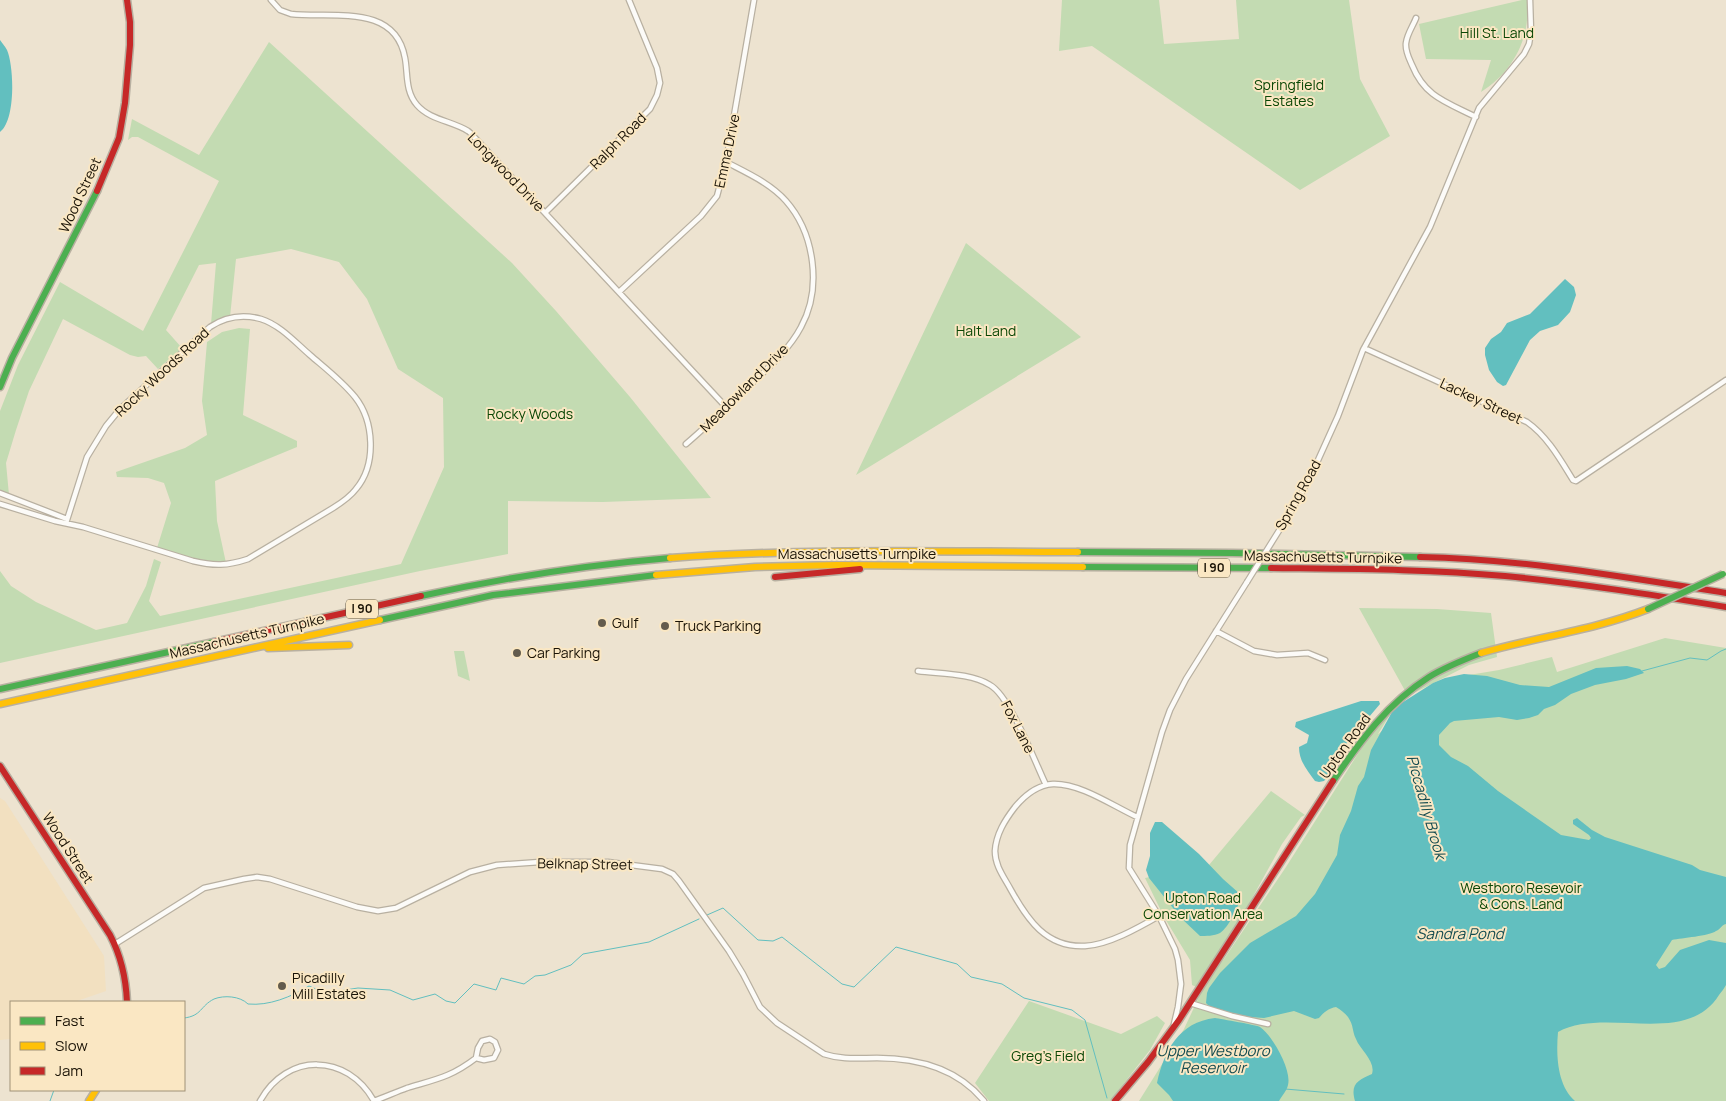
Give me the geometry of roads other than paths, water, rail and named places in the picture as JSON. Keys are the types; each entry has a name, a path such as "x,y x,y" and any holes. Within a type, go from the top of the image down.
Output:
{"main road":[{"name":"Wood Street","path":"0,387 12,358 66,254 111,160 117,143 124,115 130,45 130,22 127,0"},
{"name":"Massachusetts Turnpike","path":"0,689 488,582 636,561 741,553 851,551 1232,553 1466,558 1571,569 1726,593"},
{"name":"Massachusetts Turnpike","path":"0,704 522,590 646,575 732,568 831,565 1340,569 1445,572 1564,583 1726,607"},
{"path":"775,577 897,566"},
{"name":"Upton Road","path":"1115,1101 1138,1075 1173,1028 1349,758 1376,721 1402,696 1430,676 1462,660 1609,622 1648,609 1724,574"},
{"path":"251,648 349,645"},
{"name":"Wood Street","path":"0,766 115,944 123,967 127,1001"}],"street":[{"name":"Longwood Drive","path":"271,0 280,10 291,14 357,16 372,19 386,27 397,38 402,49 409,91 416,104 425,112 468,131 726,407"},
{"name":"Ralph Road","path":"545,213 650,109 657,95 660,83 656,68 628,0"},
{"name":"Emma Drive","path":"619,292 701,216 717,196 726,162 754,0"},
{"name":"Spring Road","path":"1173,1028 1180,995 1181,972 1175,949 1158,916 1129,868 1128,856 1137,817 1162,732 1180,689 1298,500 1314,469 1338,416 1364,348 1428,232 1476,117 1486,98 1524,54 1529,44 1531,32 1530,0"},
{"path":"1416,18 1408,36 1406,49 1421,84 1433,95 1476,117"},
{"name":"Meadowland Drive","path":"686,444 765,371 801,328 810,308 813,277 809,243 800,220 786,202 757,178 726,162"},
{"name":"Rocky Woods Road","path":"0,493 67,521 207,564 233,564 248,559 345,501 357,488 365,474 370,437 368,420 346,386 272,324 260,319 241,317 220,320 120,409 106,426 87,457 67,521"},
{"name":"Lackey Street","path":"1364,348 1526,422 1536,429 1551,447 1573,480 1576,481 1726,380"},
{"name":"Rocky Woods Road","path":"0,504 54,521 67,521"},
{"path":"1216,631 1254,651 1277,655 1308,653 1326,660"},
{"name":"Fox Lane","path":"918,671 981,681 992,686 1000,693 1007,702 1046,785"},
{"path":"1137,817 1074,787 1063,784 1040,786 1030,792 1014,809 1001,828 995,851 997,862 1001,873 1032,923 1050,938 1061,942 1084,946 1106,941 1158,916"},
{"name":"Belknap Street","path":"115,944 204,888 244,878 270,879 378,912 396,908 470,872 497,866 559,861 608,862 646,866 668,872 679,881 729,951 760,1006 777,1023 824,1054 832,1057 898,1059 930,1064 948,1071 968,1084 984,1101"},
{"path":"1190,1003 1232,1016 1268,1024"},
{"path":"260,1101 269,1087 287,1072 314,1064 342,1069 367,1090 374,1101 400,1090 438,1080 457,1072 476,1058 482,1041 490,1039 495,1042 498,1050 494,1058 484,1060 476,1058"}],"water":[{"path":"0,40 7,50 9,58 12,92 9,116 0,132"},
{"path":"1565,279 1574,287 1576,295 1570,312 1558,325 1540,331 1530,340 1506,385 1503,386 1497,382 1489,370 1485,348 1507,323 1530,314"},
{"name":"Sandra Pond","path":"1627,666 1640,669 1644,673 1626,679 1595,685 1571,694 1555,705 1544,709 1538,715 1529,718 1517,720 1499,717 1454,721 1439,735 1439,745 1451,757 1468,766 1498,791 1561,835 1589,840 1591,838 1573,824 1573,820 1577,818 1592,830 1605,837 1692,865 1700,870 1726,877 1726,924 1713,933 1672,940 1656,965 1659,969 1665,967 1680,950 1709,940 1726,943 1726,985 1705,1011 1687,1019 1666,1023 1598,1023 1577,1025 1558,1032 1557,1050 1561,1078 1564,1087 1575,1101 1355,1101 1354,1087 1356,1083 1372,1074 1373,1069 1370,1060 1356,1039 1350,1020 1340,1009 1336,1007 1331,1008 1315,1019 1294,1011 1264,1018 1212,1009 1206,1003 1209,988 1220,973 1250,943 1296,916 1315,894 1337,855 1340,835 1351,811 1358,786 1364,777 1371,750 1392,712 1400,704 1433,683 1464,674 1487,676 1520,685 1549,687 1596,668"},
{"path":"1361,701 1379,701 1380,704 1347,743 1331,773 1324,781 1315,781 1304,765 1299,752 1299,747 1307,743 1309,735 1295,727 1296,722"},
{"path":"1155,822 1162,822 1199,854 1240,894 1239,903 1234,915 1220,933 1200,936 1181,918 1149,878 1146,870 1150,856 1150,833"},
{"name":"Upper Westboro Reservoir","path":"1215,1018 1260,1027 1270,1037 1280,1053 1287,1071 1286,1091 1279,1101 1173,1101 1157,1083 1164,1060 1175,1040 1192,1025"}],"waterway":[{"name":"Piccadilly Brook","path":"1642,671 1690,658 1707,660 1726,649"},
{"name":"Piccadilly Brook","path":"707,915 723,908 758,940 773,941 782,937 842,984 854,987 896,947 957,964 971,977 1002,984 1024,998 1072,1010 1085,1020 1107,1098"},
{"name":"Piccadilly Brook","path":"185,1018 198,1013 214,999 232,997 241,999 248,1004 264,1004 295,994 309,986 325,993 358,988 390,990 413,1000 435,994 446,1001 455,1003 474,984 496,990 501,978 524,984 535,976 545,975 571,965 583,954 649,942 699,919"},
{"name":"Piccadilly Brook","path":"1285,1089 1344,1094"},
{"name":"Piccadilly Brook","path":"50,1101 54,1091"}],"place":[{"name":"Gulf","path":"602,623"},
{"name":"Truck Parking","path":"665,626"},
{"name":"Car Parking","path":"517,653"},
{"name":"Picadilly Mill Estates","path":"282,986"}],"park label":[{"name":"Hill St. Land","path":"1497,33"},
{"name":"Springfield Estates","path":"1289,94"},
{"name":"Halt Land","path":"986,331"},
{"name":"Rocky Woods","path":"530,414"},
{"name":"Westboro Resevoir & Cons. Land","path":"1521,896"},
{"name":"Upton Road Conservation Area","path":"1203,906"},
{"name":"Greg's Field","path":"1048,1056"}]}
